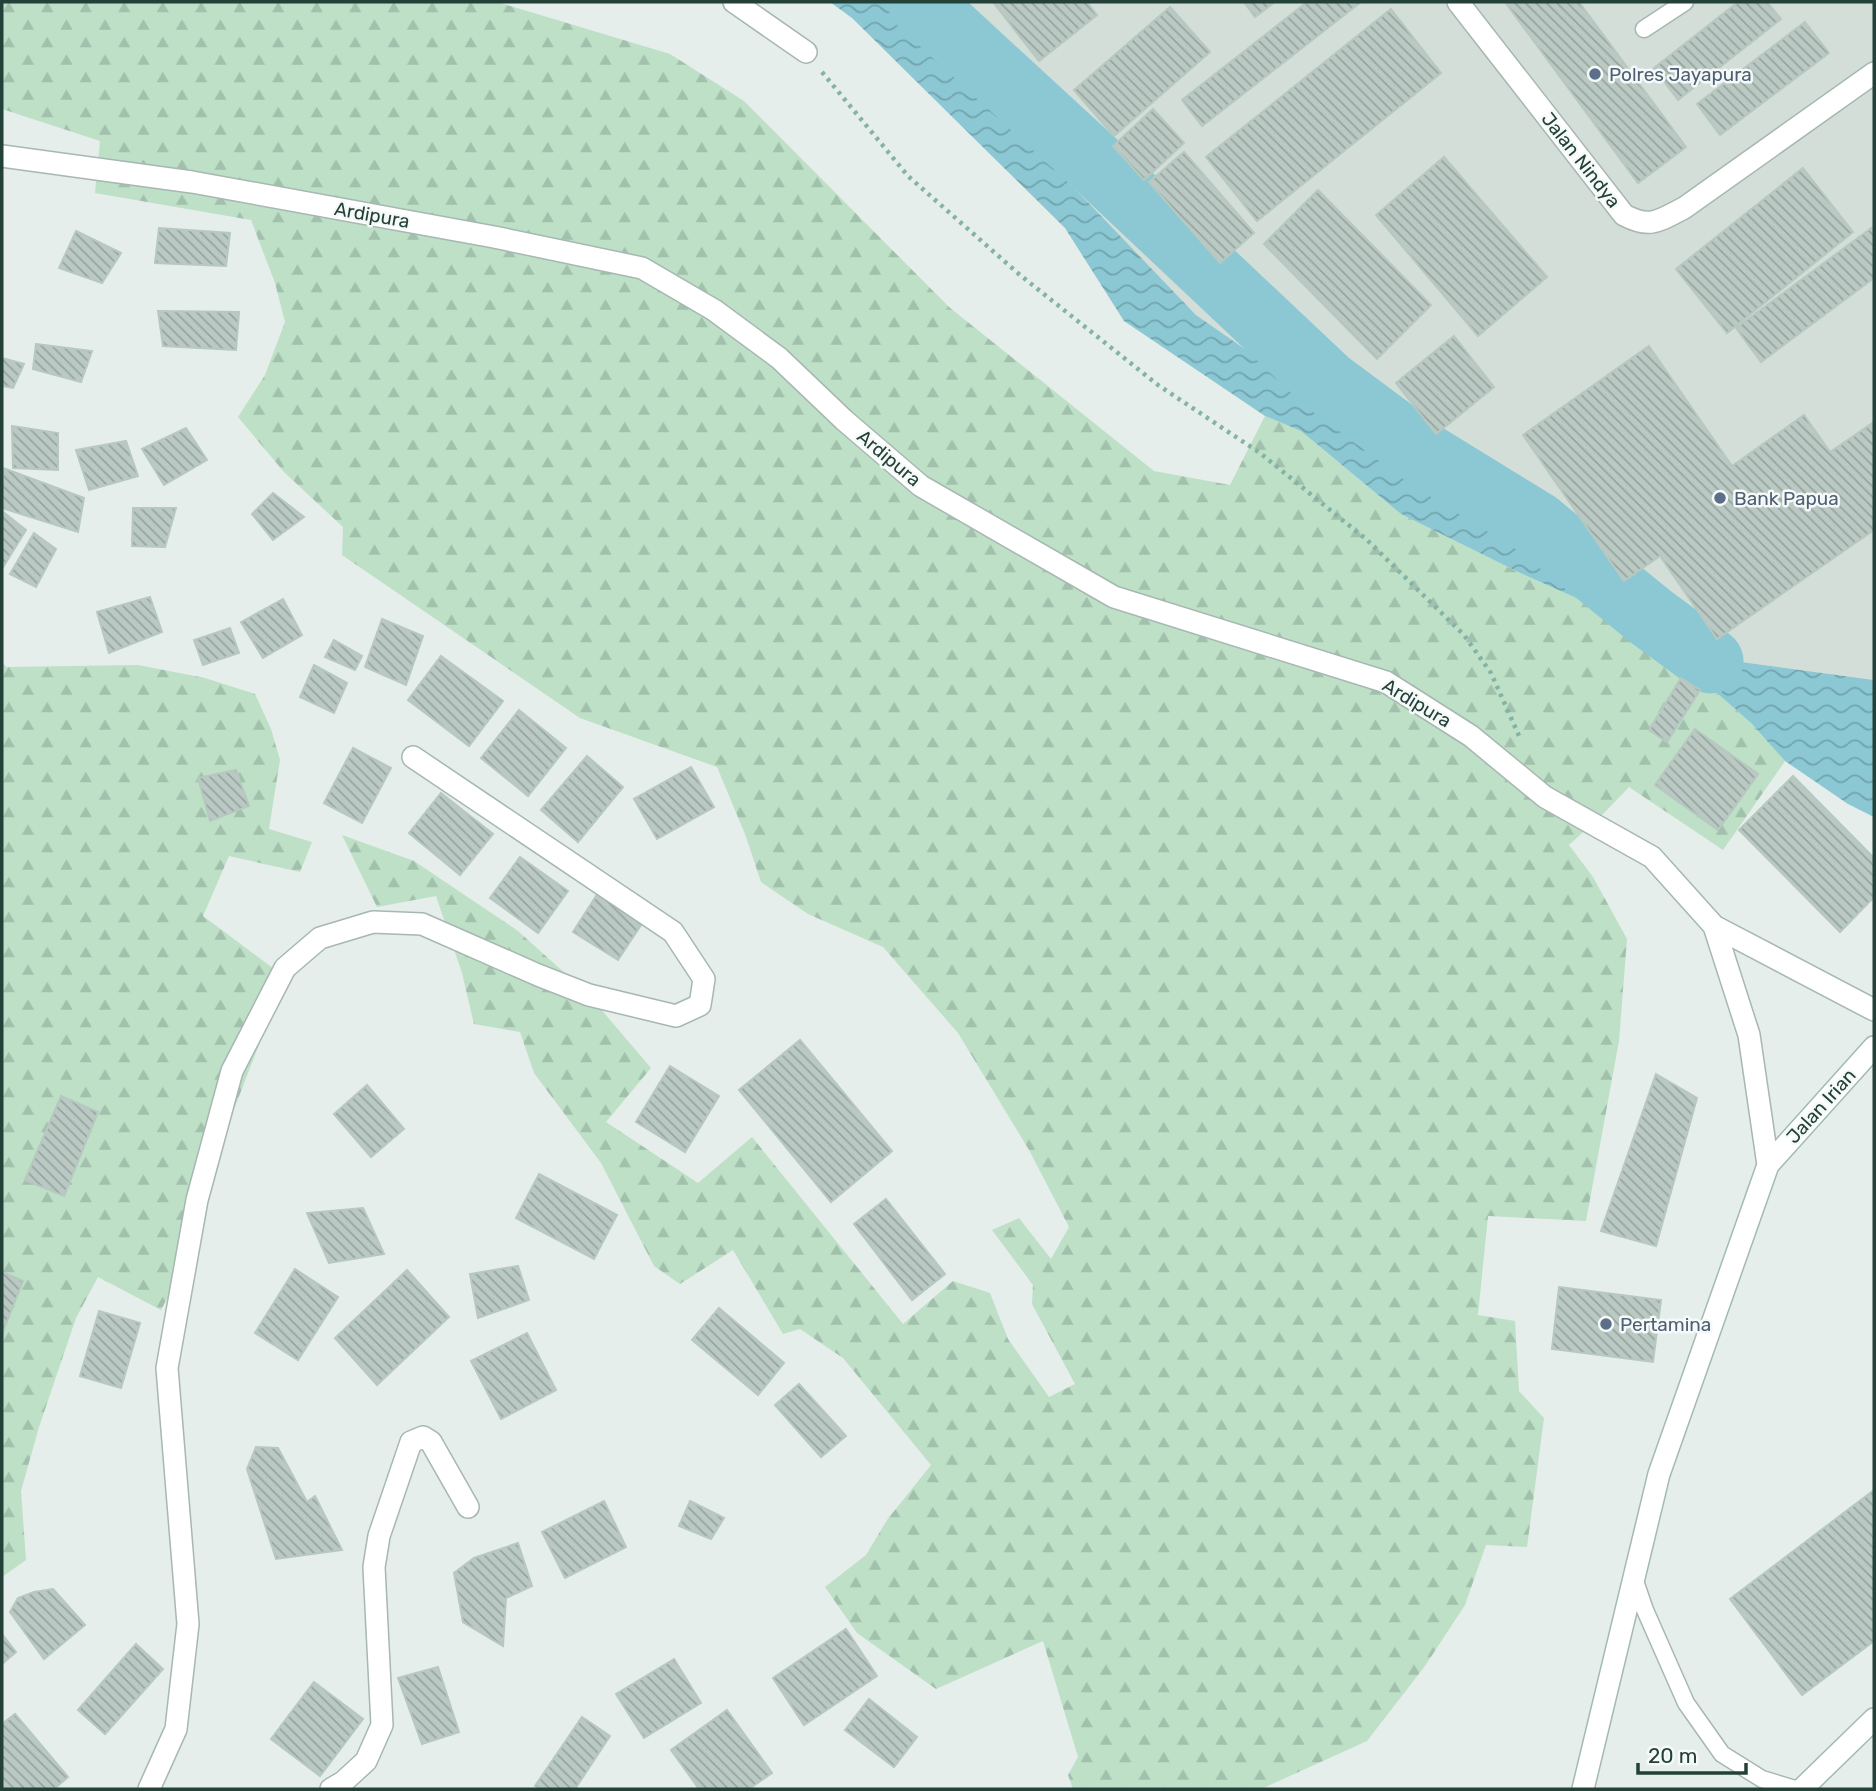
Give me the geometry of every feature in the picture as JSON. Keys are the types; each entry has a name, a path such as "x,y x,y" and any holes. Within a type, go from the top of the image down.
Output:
{"street":[{"path":"734,2 806,52"},
{"name":"Jalan Nindya","path":"1458,2 1623,215 1641,223 1660,220 1684,208 1874,73"},
{"name":"Ardipura","path":"2,156 192,181 494,237 642,268 714,310 779,358 844,420 922,486 1114,597 1385,682 1471,736 1545,797 1652,858 1714,926 1874,1010"},
{"path":"149,1789 176,1729 188,1624 167,1368 197,1200 232,1071 285,968 320,938 373,922 422,924 589,995 676,1016 700,1005 704,978 673,932 413,757"},
{"name":"Ardipura","path":"1714,926 1749,1035 1769,1165"},
{"name":"Jalan Irian","path":"1769,1165 1874,1047"},
{"path":"1583,1789 1659,1474 1769,1165"},
{"path":"331,1789 366,1761 382,1725 374,1567 379,1535 411,1442 423,1437 431,1442 468,1507"},
{"path":"1802,1789 1874,1719"}],"lane":[{"path":"1644,29 1685,2"},
{"path":"1634,1578 1645,1610 1686,1703 1721,1754 1762,1779 1795,1789"}],"path":[{"path":"806,52 908,176 1020,275 1158,384 1260,453 1367,540 1464,635 1491,673 1521,740"}],"shaded area":[{"path":"890,2 1874,2 1874,680 1734,661 1519,539 1196,315"}],"green space":[{"path":"2,2 497,2 670,54 744,101 949,307 1154,471 1230,485 1265,416 1301,431 1401,514 1581,600 1668,650 1751,723 1785,761 1723,850 1629,787 1569,845 1593,877 1627,939 1619,1041 1586,1221 1488,1216 1478,1315 1515,1321 1519,1391 1544,1418 1527,1547 1486,1545 1465,1605 1425,1666 1367,1741 1261,1789 1073,1789 1068,1775 1078,1757 1043,1641 936,1689 857,1633 825,1587 866,1555 887,1520 931,1465 843,1358 800,1329 783,1334 733,1250 680,1284 654,1266 601,1163 534,1073 520,1032 474,1024 462,973 436,896 377,907 342,835 414,861 518,931 588,994 651,1068 606,1122 698,1183 752,1137 903,1324 953,1281 990,1293 1008,1339 1049,1397 1075,1384 1032,1304 1033,1285 992,1230 1019,1218 1051,1259 1069,1227 1029,1150 958,1033 883,947 808,914 761,882 745,834 717,767 580,718 342,555 343,527 284,472 238,417 265,375 285,322 275,283 251,220 95,193 100,141 2,109"},
{"path":"2,663 7,667 138,665 205,678 255,694 271,729 280,760 269,829 312,842 300,872 229,856 203,916 285,977 211,1169 181,1272 161,1310 98,1277 76,1318 39,1427 21,1491 26,1560 2,1577"}],"water":[{"path":"830,2 890,2 1196,315 1519,539 1734,661 1874,680 1874,817 1848,804 1785,761 1751,723 1668,650 1581,600 1401,514 1301,431 1265,416 1124,321 1065,228 852,18"}],"building":[{"path":"993,2 1087,2 1097,15 1039,61"},
{"path":"1244,2 1275,2 1255,17"},
{"path":"1307,2 1361,2 1202,126 1182,100"},
{"name":"Polres Jayapura","path":"1505,2 1579,2 1686,147 1638,183"},
{"path":"1738,2 1767,2 1781,19 1678,100 1654,68"},
{"path":"1170,7 1210,52 1114,136 1074,90"},
{"path":"1391,9 1441,73 1257,221 1206,157"},
{"path":"1805,22 1829,53 1720,135 1697,104"},
{"path":"1153,109 1184,143 1144,180 1113,146"},
{"path":"1184,152 1254,233 1220,263 1149,182"},
{"path":"1444,157 1547,277 1478,336 1376,215"},
{"path":"1803,168 1853,232 1727,333 1676,269"},
{"path":"1318,190 1431,305 1377,359 1264,244"},
{"path":"1874,226 1874,278 1761,362 1736,328"},
{"path":"159,228 230,233 226,266 155,263"},
{"path":"76,231 121,253 102,283 59,268"},
{"path":"158,311 239,312 236,350 163,346"},
{"path":"1454,336 1494,387 1436,434 1396,383"},
{"path":"36,344 92,351 81,382 33,369"},
{"name":"Bank Papua","path":"1649,346 1732,466 1804,415 1830,452 1874,422 1874,530 1717,639 1660,556 1624,581 1523,435"},
{"path":"2,358 24,364 13,388 2,386"},
{"path":"12,426 58,433 58,470 13,468"},
{"path":"186,428 207,460 164,485 142,449"},
{"path":"126,441 138,476 89,490 76,450"},
{"path":"3,468 84,498 78,532 2,508"},
{"path":"273,493 304,517 273,540 252,514"},
{"path":"133,508 176,508 165,547 132,546"},
{"path":"2,511 26,530 2,569"},
{"path":"34,533 56,549 36,587 10,574"},
{"path":"150,597 162,632 109,653 97,612"},
{"path":"283,599 302,635 263,658 241,622"},
{"path":"382,619 423,636 406,685 365,667"},
{"path":"230,628 239,653 203,665 194,640"},
{"path":"334,640 362,656 355,670 325,657"},
{"path":"441,656 503,701 469,746 408,700"},
{"path":"314,665 347,683 334,713 300,697"},
{"path":"1681,678 1700,690 1667,742 1649,730"},
{"path":"519,710 566,748 528,796 481,758"},
{"path":"1695,729 1758,774 1718,830 1655,785"},
{"path":"353,748 391,768 362,823 324,803"},
{"path":"587,756 623,787 578,842 541,810"},
{"path":"691,767 714,807 657,839 634,799"},
{"path":"236,770 249,806 210,821 198,778"},
{"path":"1793,776 1874,858 1874,897 1840,932 1739,830"},
{"path":"441,793 493,834 460,875 409,833"},
{"path":"520,857 568,891 538,933 490,898"},
{"path":"600,890 645,919 618,960 573,932"},
{"path":"800,1040 892,1151 831,1202 739,1090"},
{"path":"670,1066 719,1096 685,1152 636,1122"},
{"path":"1656,1074 1697,1098 1656,1246 1601,1231"},
{"path":"367,1085 404,1129 371,1157 334,1114"},
{"path":"61,1096 98,1112 64,1196 25,1180"},
{"path":"539,1174 617,1215 594,1259 516,1218"},
{"path":"886,1199 945,1274 912,1300 854,1224"},
{"path":"363,1208 384,1254 329,1263 307,1213"},
{"path":"518,1266 529,1300 478,1318 470,1274"},
{"path":"295,1269 338,1297 298,1360 255,1333"},
{"path":"407,1270 449,1317 377,1385 335,1338"},
{"path":"2,1272 23,1281 2,1334"},
{"name":"Pertamina","path":"1559,1287 1661,1300 1653,1362 1552,1349"},
{"path":"719,1308 784,1363 758,1395 692,1340"},
{"path":"99,1311 140,1323 121,1388 80,1376"},
{"path":"527,1333 556,1390 501,1419 471,1361"},
{"path":"799,1384 846,1436 821,1457 775,1405"},
{"path":"256,1447 278,1448 307,1502 315,1496 342,1550 276,1559 247,1469"},
{"path":"1874,1490 1874,1641 1802,1695 1730,1599"},
{"path":"604,1501 626,1547 565,1578 542,1532"},
{"path":"690,1501 724,1518 711,1539 679,1526"},
{"path":"518,1543 532,1586 506,1598 503,1646 463,1622 454,1573 474,1558"},
{"path":"53,1589 85,1625 44,1659 10,1612 18,1598"},
{"path":"846,1629 877,1676 804,1725 773,1678"},
{"path":"2,1634 16,1652 2,1664"},
{"path":"136,1644 163,1669 105,1734 78,1710"},
{"path":"674,1659 701,1703 644,1738 616,1694"},
{"path":"438,1667 459,1732 422,1744 398,1678"},
{"path":"314,1682 363,1719 320,1776 271,1739"},
{"path":"869,1699 917,1737 894,1767 845,1730"},
{"path":"727,1710 772,1773 749,1789 699,1789 671,1750"},
{"path":"15,1714 68,1777 54,1789 2,1789 2,1724"},
{"path":"582,1717 610,1736 575,1789 540,1789 535,1786"}],"waterway":[{"path":"920,2 1327,382 1428,457 1537,524 1651,617 1711,661"}],"place":[{"name":"Polres Jayapura","path":"1595,74"},
{"name":"Bank Papua","path":"1720,498"},
{"name":"Pertamina","path":"1606,1324"}]}
